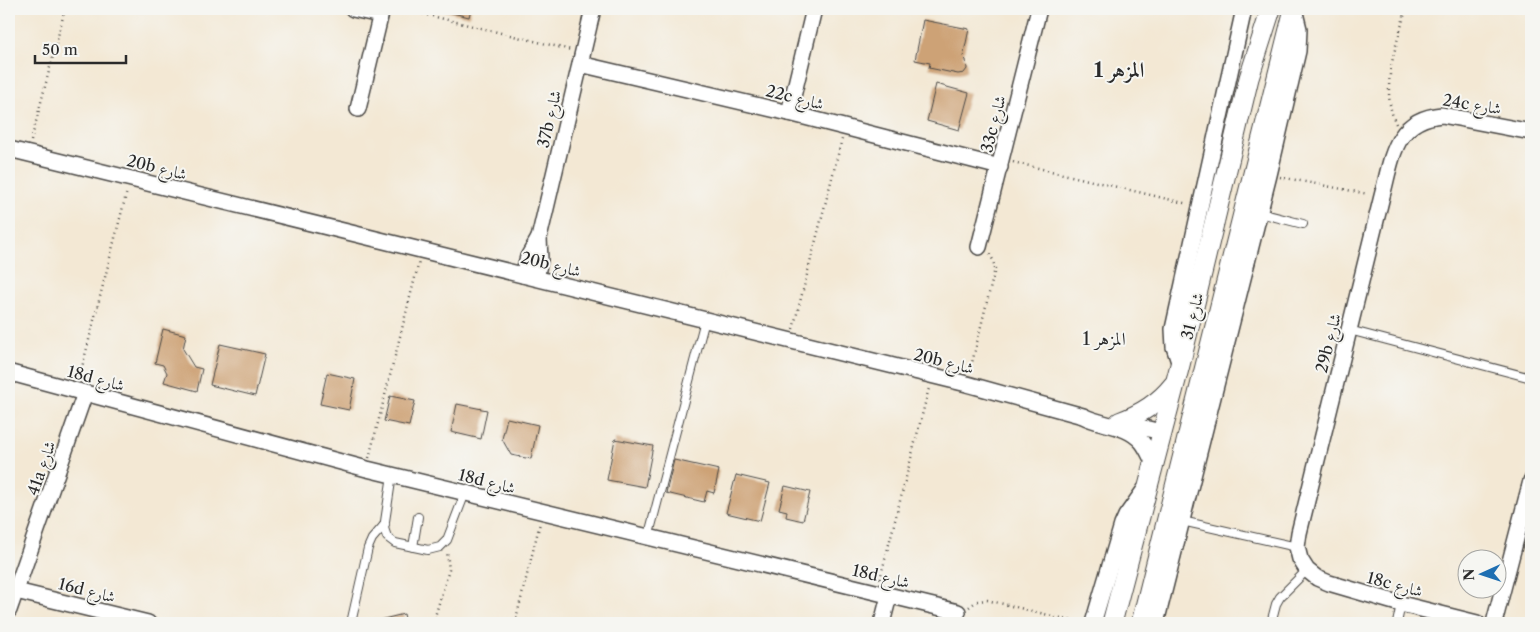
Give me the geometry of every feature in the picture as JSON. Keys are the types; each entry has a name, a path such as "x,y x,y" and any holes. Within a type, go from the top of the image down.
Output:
{"street":[{"path":"353,9 381,12 358,108"},
{"name":"37b شارع","path":"530,277 528,257 539,238 593,9"},
{"path":"789,113 814,9"},
{"name":"33c شارع","path":"979,247 1039,9"},
{"path":"1119,422 1151,407 1168,391 1178,374 1173,329 1244,9"},
{"name":"شارع 31","path":"1112,623 1178,374 1249,78 1271,9"},
{"path":"1156,623 1260,213 1300,40 1294,9"},
{"name":"شارع 31","path":"1142,623 1294,9"},
{"name":"22c شارع","path":"581,59 845,129 1001,163"},
{"name":"24c شارع","path":"1405,131 1419,120 1430,116 1442,115 1531,132"},
{"name":"29b شارع","path":"1297,547 1382,196 1392,158 1405,131"},
{"name":"20b شارع","path":"9,149 967,384 1083,416 1119,428 1134,435 1141,441 1154,463"},
{"name":"18d شارع","path":"10,373 367,469 958,612"},
{"name":"41a شارع","path":"9,610 81,392"},
{"name":"20b شارع","path":"1083,416 1102,418 1162,432"},
{"path":"1153,580 1150,572 1150,553 1172,462 1171,447 1162,432"},
{"path":"1494,623 1531,481"},
{"path":"1093,623 1122,525 1126,516 1149,483"},
{"path":"1297,547 1300,559 1307,570"},
{"name":"18c شارع","path":"1307,570 1329,584 1477,623"},
{"name":"16d شارع","path":"16,591 148,623"},
{"path":"882,623 883,594"}],"lane":[{"path":"1260,213 1303,224"},
{"path":"648,538 705,320"},
{"path":"1349,330 1531,378"},
{"path":"392,475 385,533 390,540 413,547 432,550 444,544 465,493"},
{"path":"413,547 418,517"},
{"path":"1182,521 1297,547"},
{"path":"351,623 368,548 372,539 385,524"},
{"path":"1271,623 1276,604 1280,598 1307,570"},
{"path":"1396,623 1401,604"}],"path":[{"path":"28,153 64,9"},
{"path":"403,9 581,59"},
{"path":"1405,131 1392,115 1389,89 1392,63 1406,9"},
{"path":"790,340 845,129"},
{"path":"1001,163 1200,207"},
{"path":"1269,175 1382,196"},
{"path":"81,392 130,178"},
{"path":"967,384 995,269 990,255 979,247"},
{"path":"367,469 422,250"},
{"path":"883,594 933,376"},
{"path":"515,623 542,512"},
{"path":"433,623 449,570 444,544"},
{"path":"958,612 977,601 983,600 1082,623"}],"building":[{"path":"436,9 471,9 469,17"},
{"path":"923,20 969,29 963,57 966,60 967,69 964,73 958,74 929,68 930,63 915,60"},
{"path":"936,84 969,93 959,130 927,121"},
{"path":"163,329 186,335 183,349 194,367 202,369 197,391 164,382 167,373 163,365 155,363"},
{"path":"220,344 265,354 255,396 210,385"},
{"path":"327,373 355,379 349,410 320,404"},
{"path":"390,396 415,401 409,426 384,421"},
{"path":"457,404 487,410 481,439 451,432"},
{"path":"507,418 538,425 531,459 511,455 502,439"},
{"path":"615,439 653,446 645,487 607,480"},
{"path":"674,460 719,470 714,493 707,491 704,502 666,493"},
{"path":"736,475 770,483 760,521 726,513"},
{"path":"785,486 810,492 803,521 786,517 787,511 779,509"},
{"path":"404,614 406,623 367,623"}],"district":[{"name":"المزهر 1","path":"1119,70"},
{"name":"المزهر 1","path":"1104,339"}]}
